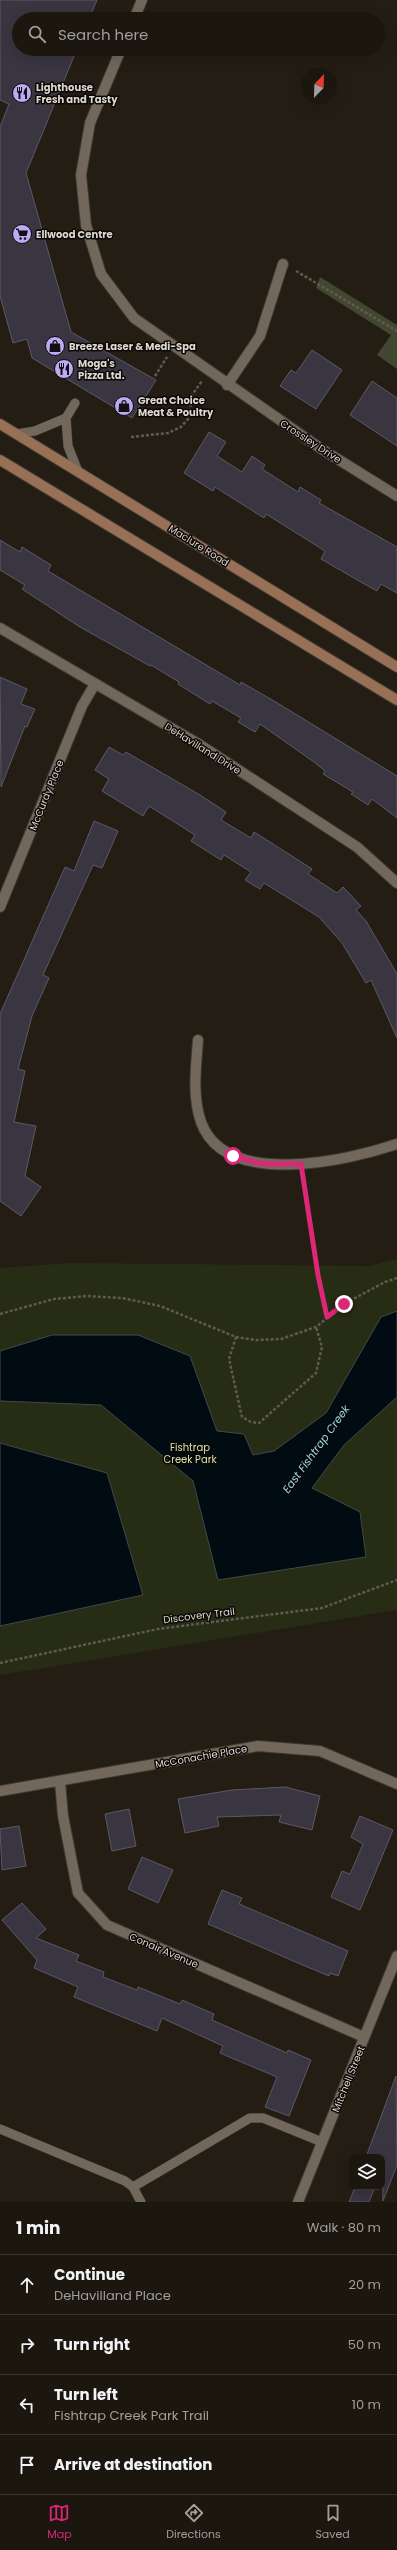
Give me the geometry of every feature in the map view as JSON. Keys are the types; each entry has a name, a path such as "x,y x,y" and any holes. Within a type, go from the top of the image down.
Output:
{"main road":[{"name":"Maclure Road","path":"0,424 77,469 397,667"},
{"path":"0,460 397,700"}],"street":[{"path":"137,12 142,0"},
{"name":"Crossley Drive","path":"118,56 90,123 81,175 86,225 101,274 134,318 208,372 320,448 397,496"},
{"path":"227,385 260,336 283,264"},
{"name":"DeHavilland Drive","path":"0,628 197,743 350,843 397,882"},
{"name":"McCurdy Place","path":"0,907 82,706 95,684"},
{"path":"198,1040 194,1084 201,1122 214,1143 233,1156 262,1164 301,1164 376,1151 397,1144"},
{"name":"McConachie Place","path":"0,1791 60,1782 258,1746 320,1751 397,1784"},
{"name":"Conair Avenue","path":"60,1782 63,1816 78,1893 106,1925 364,2037"},
{"name":"Mitchell Street","path":"298,2202 397,1956"}],"lane":[{"path":"75,403 66,418 68,446 77,469"},
{"path":"17,434 34,431 66,418"},
{"path":"133,2187 250,2118 263,2118 322,2142"},
{"path":"0,2129 125,2181 133,2187 141,2202"}],"path":[{"path":"283,264 324,286 397,331"},
{"path":"155,376 159,370"},
{"path":"131,437 168,433 181,427 189,418 192,395 208,372"},
{"path":"301,1164 318,1275 327,1317"},
{"path":"0,1314 54,1299 86,1296 122,1298 160,1306 236,1338 256,1340 281,1339 316,1327 344,1304 385,1282 397,1278"},
{"path":"236,1338 229,1359 242,1417 251,1422 259,1423 316,1373 322,1347 316,1327"},
{"name":"Discovery Trail","path":"0,1663 158,1629 322,1608 397,1580"}],"green space":[{"path":"320,277 397,325 397,369 377,355 391,335 316,288"},
{"name":"Fishtrap Creek Park","path":"397,1259 397,1610 0,1675 0,1268 70,1263 369,1266"}],"water":[{"name":"East Fishtrap Creek","path":"397,1311 397,1397 344,1445 312,1488 360,1512 366,1557 218,1580 193,1481 101,1405 0,1401 0,1351 52,1335 138,1335 190,1356 217,1431 244,1434 253,1455 274,1451 326,1413 381,1317"},
{"path":"0,1443 107,1473 143,1595 0,1626"}],"building":[{"name":"Ellwood Centre","path":"0,0 97,0 92,12 12,12 12,56 74,56 26,173 71,332 156,380 132,418 32,358 27,339 13,343 0,296 0,127 9,104 0,100"},
{"path":"312,350 342,370 316,409 280,386 291,370 296,373"},
{"path":"372,381 397,398 397,446 350,415"},
{"path":"209,432 226,442 217,456 242,472 252,456 265,465 262,469 298,492 300,487 321,500 319,503 397,547 397,593 381,584 377,591 361,582 321,559 325,551 266,514 264,518 215,487 213,491 184,473"},
{"path":"0,540 20,552 22,547 51,565 48,571 240,685 241,682 274,701 397,776 397,818 372,799 368,805 351,794 353,792 323,774 325,771 314,762 260,724 255,732 238,722 241,718 212,701 210,704 178,684 179,682 151,665 150,666 80,627 22,589 25,585 0,570"},
{"path":"0,677 27,689 21,704 35,709 27,727 25,726 1,787"},
{"path":"109,747 123,755 126,752 200,795 226,812 221,820 251,838 254,832 312,869 308,874 337,893 343,887 361,906 356,910 366,921 397,974 397,1038 371,980 366,983 342,943 319,917 264,883 260,889 245,880 251,872 224,855 221,860 191,841 195,835 149,806 143,816 102,791 109,779 95,770"},
{"path":"94,821 118,831 102,868 93,865 43,975 49,978 32,1016 18,1069 25,1071 14,1122 36,1126 25,1176 41,1187 21,1216 0,1201 0,1014 65,867 74,871"},
{"path":"285,1787 320,1796 312,1830 279,1822 281,1815 217,1817 219,1826 185,1833 178,1799 232,1790"},
{"path":"129,1809 136,1846 112,1851 105,1814"},
{"path":"360,1816 393,1830 360,1910 331,1897 342,1871 350,1874 363,1844 351,1837"},
{"path":"19,1826 26,1866 2,1870 0,1829"},
{"path":"142,1857 173,1870 158,1903 128,1889"},
{"path":"222,1890 242,1898 239,1904 348,1951 338,1976 330,1973 329,1976 208,1924"},
{"path":"22,1903 46,1929 36,1938 79,1955 76,1961 104,1972 103,1977 137,1990 138,1987 180,2004 182,2000 214,2014 212,2020 287,2053 288,2050 311,2060 289,2116 265,2107 277,2077 220,2053 223,2046 162,2018 157,2031 74,1997 78,1987 34,1968 37,1960 2,1920"},
{"path":"396,2076 397,2165 383,2201 383,2190 385,2190 385,2154 367,2154"},
{"path":"354,2190 374,2190 369,2202 349,2202"}],"place":[{"name":"Lighthouse Fresh and Tasty","path":"22,93"},
{"name":"Ellwood Centre","path":"22,234"},
{"name":"Breeze Laser & Medi-Spa","path":"55,346"},
{"name":"Moga's Pizza Ltd.","path":"64,369"},
{"name":"Great Choice Meat & Poultry","path":"124,406"}],"route":[{"path":"233,1156 262,1164 301,1164 318,1275 327,1317 344,1304"}]}
